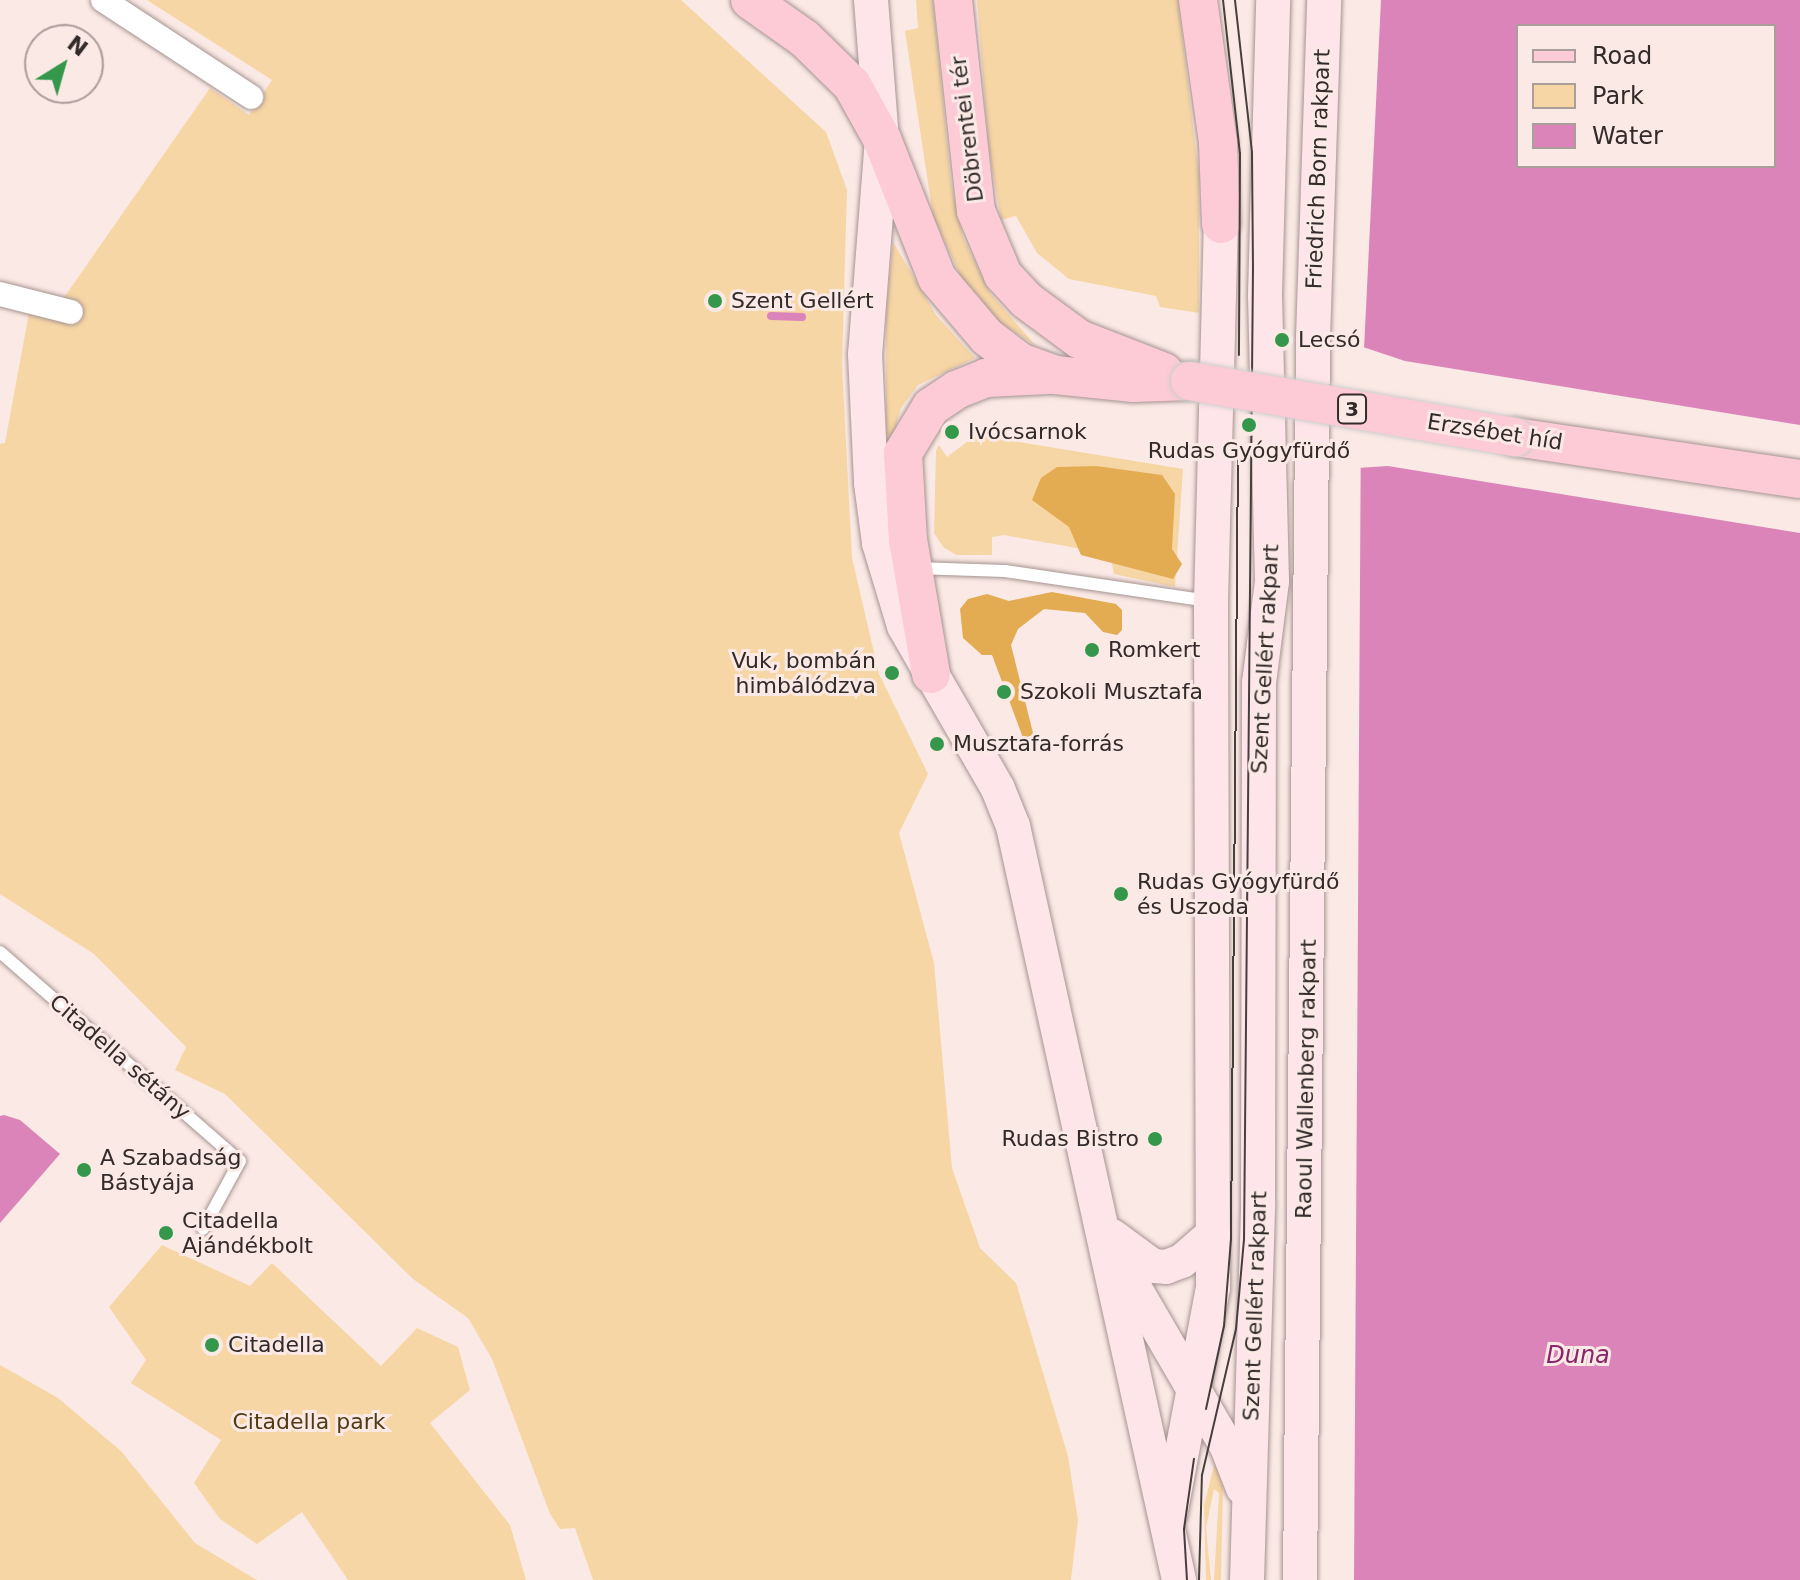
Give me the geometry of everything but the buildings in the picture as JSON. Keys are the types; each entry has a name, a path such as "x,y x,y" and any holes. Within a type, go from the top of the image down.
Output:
{"main road":[{"path":"750,0 834,64 882,139"},
{"name":"3","path":"871,0 882,139 925,256 951,299 1006,352 1055,375 1134,383 1190,381"},
{"path":"1198,0 1218,143 1221,224"},
{"name":"Szent Gellért rakpart","path":"1247,1580 1258,1201 1259,683 1272,581 1265,279 1273,0"},
{"name":"Friedrich Born rakpart","path":"1313,338 1324,0"},
{"name":"Döbrentei tér","path":"954,9 976,211 1003,275 1026,300 1079,339 1190,381"},
{"name":"Szent Gellért rakpart","path":"882,139 865,354 871,483 889,589 931,674 998,789 1013,826 1179,1580"},
{"name":"Szent Gellért rakpart","path":"1167,1531 1213,1288 1211,601 1221,224"},
{"name":"Raoul Wallenberg rakpart","path":"1300,1580 1313,338"},
{"path":"931,674 913,568 903,453 931,407 956,390 986,378 1055,375"},
{"name":"Erzsébet híd","path":"1190,381 1800,479"},
{"path":"1103,1228 1128,1251 1153,1266 1166,1267 1182,1261 1213,1234"},
{"name":"Szent Gellért rakpart","path":"1103,1228 1194,1396 1227,1447 1249,1510"}],"street":[{"path":"103,0 251,97"},
{"path":"0,294 71,312"}],"lane":[{"path":"913,568 1005,571 1211,601"},
{"name":"Citadella sétány","path":"0,952 240,1161 203,1229"}],"green space":[{"path":"147,0 681,0 826,132 847,190 842,365 852,558 879,674 928,774 899,833 934,963 952,1168 980,1248 1016,1283 1068,1456 1078,1520 1071,1580 593,1580 575,1528 560,1529 550,1514 492,1359 468,1318 413,1279 225,1094 175,1070 186,1047 94,954 0,894 0,444 5,443 31,302 56,309 210,88 249,115 272,80"},
{"path":"916,0 933,0 951,183 963,237 990,293 1036,346 992,317 967,290 933,216 905,31 918,28"},
{"path":"977,0 1178,0 1199,176 1199,313 1160,307 1156,296 1069,279 1037,253 1016,216 1001,220 989,150"},
{"path":"893,242 936,315 975,358 918,385 901,408 893,436 886,435 886,311"},
{"path":"976,435 1183,469 1175,587 1114,574 1110,554 1004,535 992,537 992,555 956,555 943,547 934,533 936,451 939,445 947,457"},
{"name":"Citadella park","path":"162,1245 250,1286 272,1263 381,1366 417,1328 458,1347 470,1390 430,1423 510,1525 526,1580 348,1580 302,1512 257,1544 220,1519 194,1483 221,1440 131,1383 146,1360 109,1307"},
{"path":"0,1365 58,1398 121,1451 195,1543 257,1580 0,1580"},
{"path":"1215,1462 1223,1488 1221,1580 1214,1580 1219,1493 1214,1489 1206,1528 1211,1580 1206,1580 1204,1505"}],"shaded area":[{"path":"1096,466 1162,475 1175,494 1172,549 1182,564 1173,579 1081,555 1069,527 1032,500 1041,478 1057,467"},
{"path":"1052,592 1116,604 1122,610 1122,630 1117,635 1103,632 1085,613 1044,609 1018,629 1011,645 1035,741 1025,743 992,655 982,655 963,638 960,609 968,599 987,594 1009,601"}],"water":[{"name":"Duna","path":"1381,0 1800,0 1800,1580 1354,1580 1361,411"},
{"path":"0,1116 20,1120 60,1154 0,1223"}],"pier":[{"path":"1360,346 1405,361 1800,425 1800,533 1388,466 1357,468"}],"waterway":[{"path":"771,316 802,317"}],"tram line":[{"path":"1223,0 1240,153 1239,355"},
{"path":"1199,1580 1202,1475 1236,1329 1244,1240 1253,269 1252,152 1235,0"},
{"path":"1206,1409 1224,1326 1231,1239 1238,455"},
{"path":"1187,1580 1184,1529 1194,1459"}],"place":[{"name":"Szent Gellért","path":"715,301"},
{"name":"Lecsó","path":"1282,340"},
{"name":"Rudas Gyógyfürdő","path":"1249,425"},
{"name":"Ivócsarnok","path":"952,432"},
{"name":"Romkert","path":"1092,650"},
{"name":"Vuk, bombán himbálódzva","path":"892,673"},
{"name":"Szokoli Musztafa","path":"1004,692"},
{"name":"Musztafa-forrás","path":"937,744"},
{"name":"Rudas Gyógyfürdő és Uszoda","path":"1121,894"},
{"name":"Rudas Bistro","path":"1155,1139"},
{"name":"A Szabadság Bástyája","path":"84,1170"},
{"name":"Citadella Ajándékbolt","path":"166,1233"},
{"name":"Citadella","path":"212,1345"}]}
